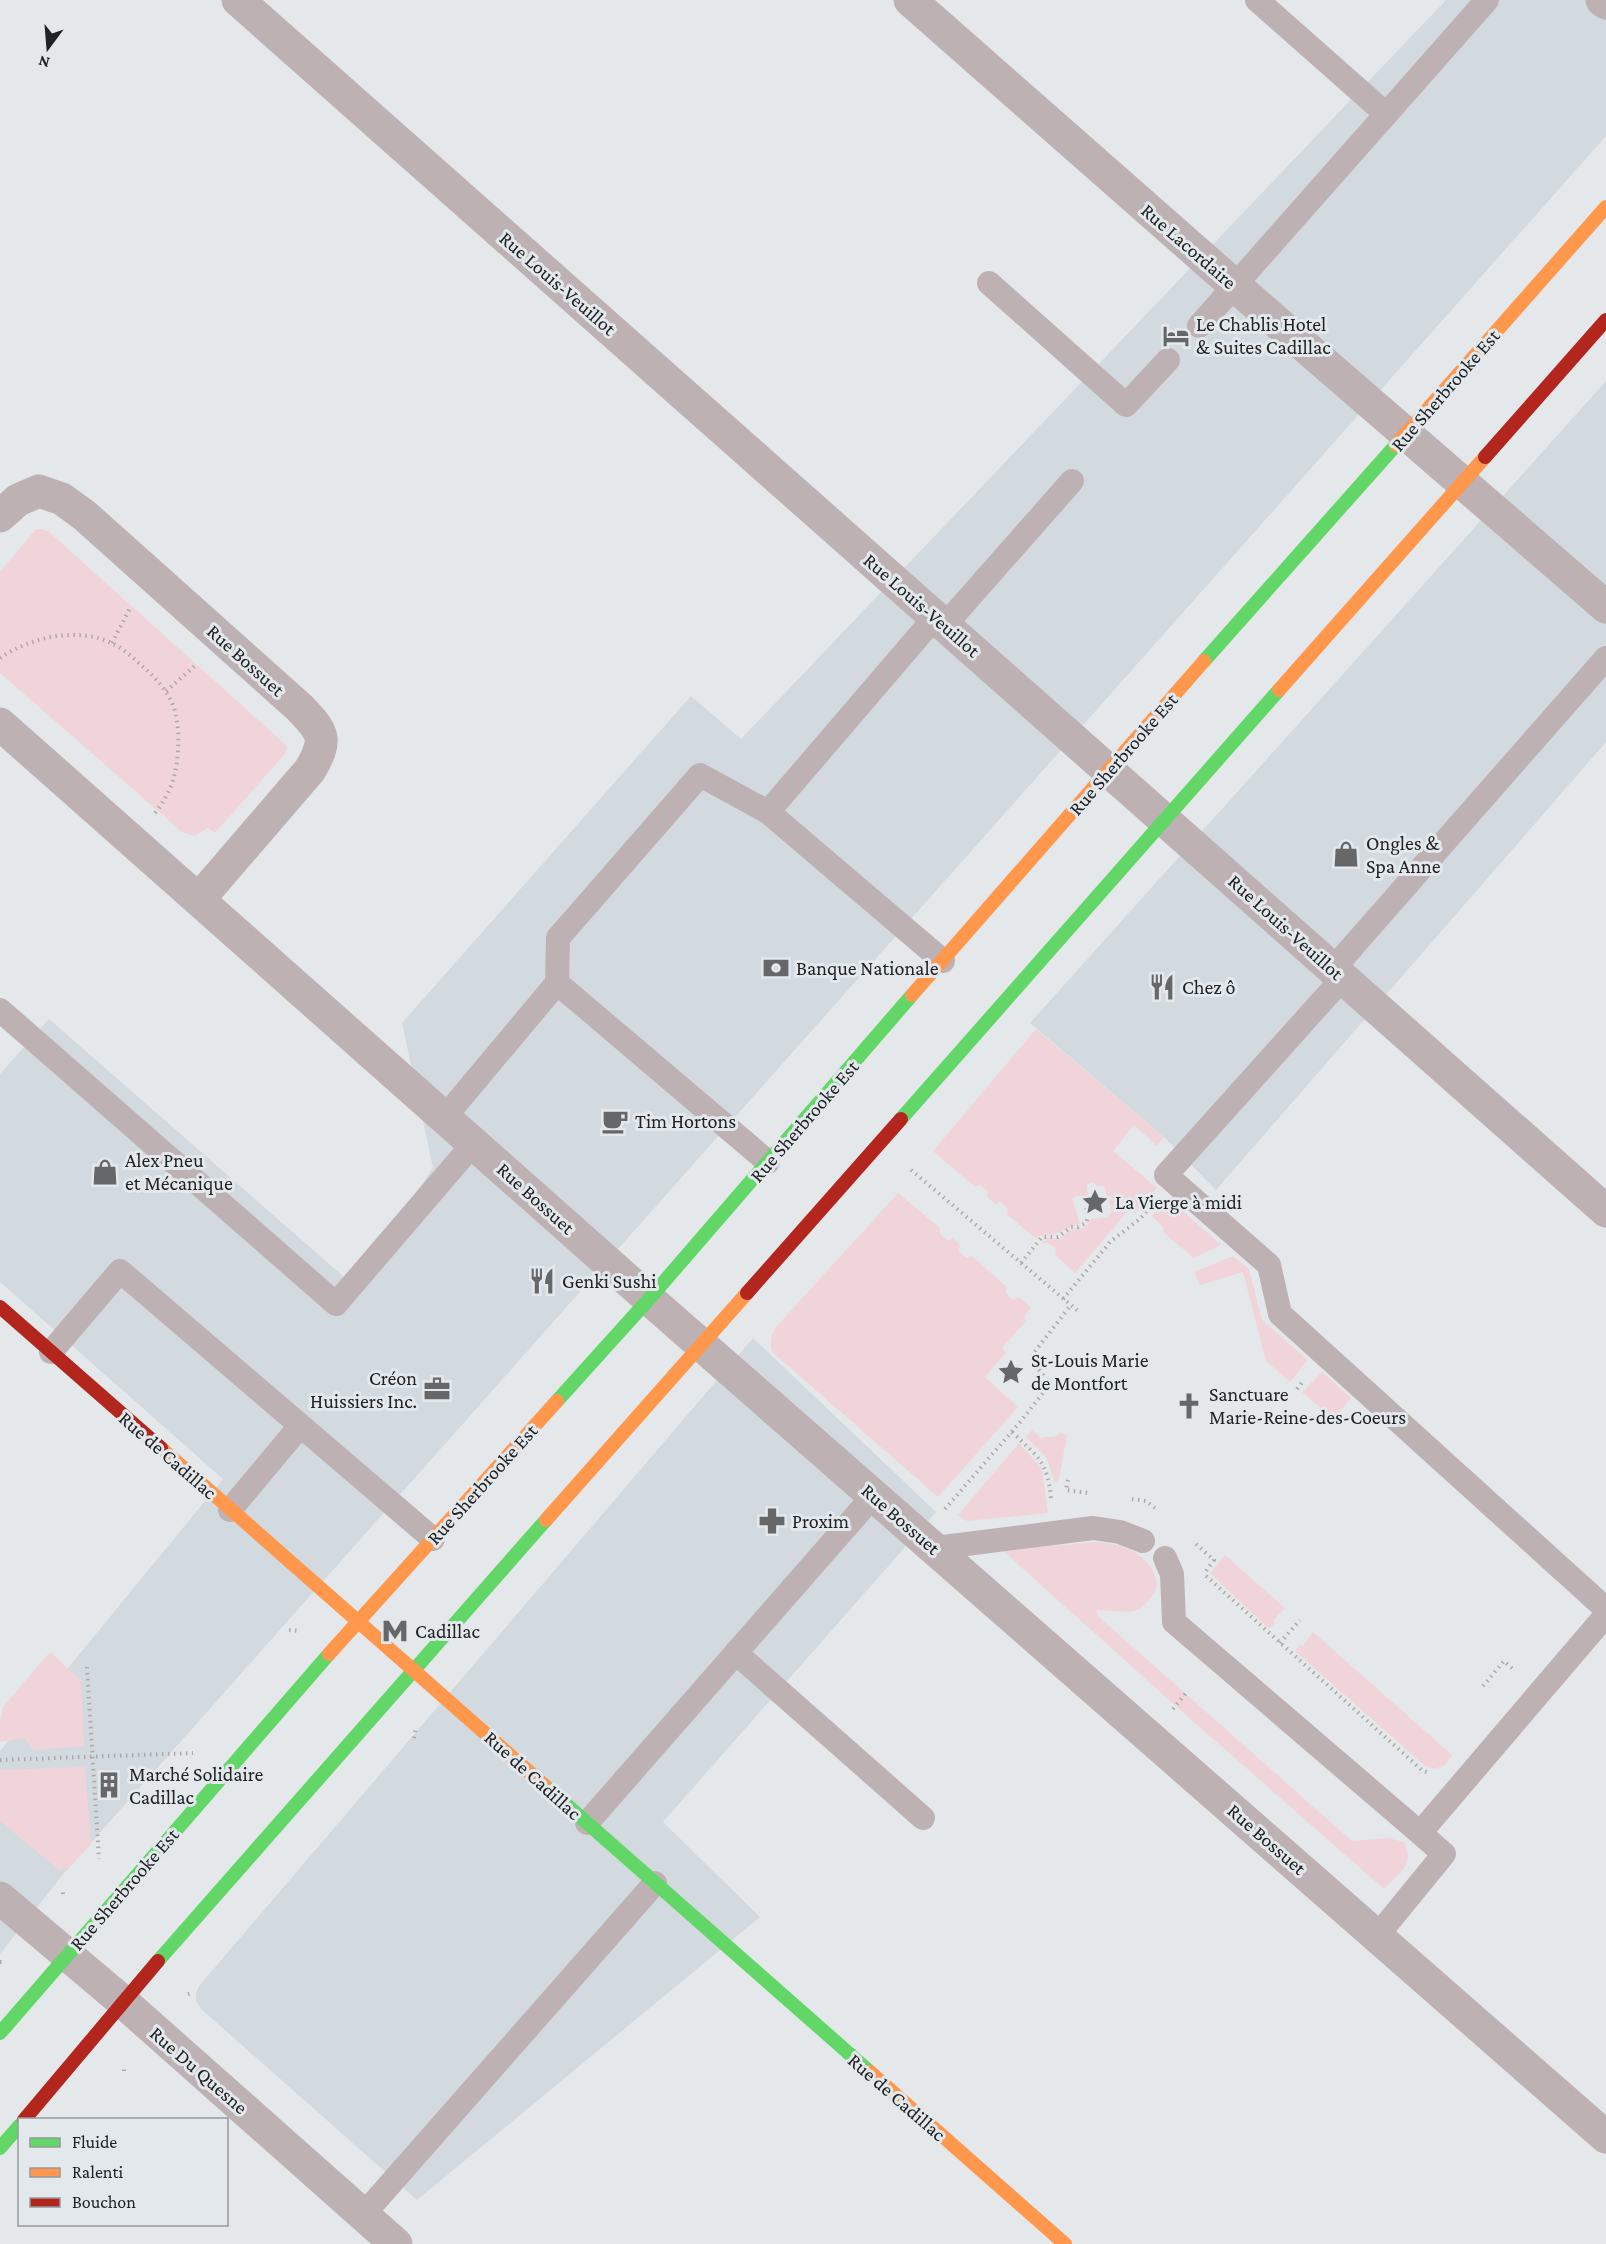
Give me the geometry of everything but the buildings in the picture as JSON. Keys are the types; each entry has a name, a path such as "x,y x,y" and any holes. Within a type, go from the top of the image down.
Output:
{"main road":[{"name":"Rue Sherbrooke Est","path":"0,2033 358,1621 649,1299 1109,770 1606,207"},
{"path":"26,2118 122,2001 1606,320"},
{"name":"Rue de Cadillac","path":"0,1307 1065,2244"},
{"path":"0,2148 18,2127"}],"street":[{"name":"Rue Louis-Veuillot","path":"238,0 1166,819 1337,974 1606,1211"},
{"name":"Rue Lacordaire","path":"910,0 1234,285 1606,607"},
{"path":"1602,0 1606,3"},
{"name":"Rue Bossuet","path":"0,516 18,500 39,491 62,499 101,531 314,723 321,737 322,746 310,770 199,899"},
{"name":"Rue Bossuet","path":"0,724 700,1344 1606,2137"},
{"name":"Rue Du Quesne","path":"0,1898 122,2001 396,2244"}],"lane":[{"path":"1257,0 1386,114"},
{"path":"1199,326 1487,0"},
{"path":"989,283 1126,405 1168,360"},
{"path":"768,812 940,620 1072,481"},
{"path":"1606,658 1166,1175 1269,1265 1280,1314 1606,1609"},
{"path":"444,1118 557,983 558,938 700,775 768,812 943,961"},
{"path":"557,983 768,1162"},
{"path":"0,1010 336,1304 474,1143"},
{"path":"51,1352 120,1271 433,1539"},
{"path":"230,1510 300,1426"},
{"path":"587,1823 874,1495"},
{"path":"935,1548 1093,1528 1120,1532 1143,1541"},
{"path":"1165,1558 1172,1574 1174,1622 1444,1854 1377,1936"},
{"path":"1420,1833 1606,1615"},
{"path":"736,1653 923,1818"},
{"path":"363,2215 655,1883"}],"path":[{"path":"112,643 131,606"},
{"path":"0,658 43,638 66,635 91,637 112,643 131,655 148,671 166,691 178,725 178,762 174,780 166,798 154,814"},
{"path":"166,691 197,664"},
{"path":"911,1170 1078,1311"},
{"path":"1021,1263 1042,1237 1058,1237 1071,1227 1078,1227 1086,1223 1088,1217 1086,1207"},
{"path":"1063,1299 1111,1241 1141,1218"},
{"path":"1050,1384 1030,1358 1071,1305"},
{"path":"945,1510 1055,1380"},
{"path":"1012,1432 1037,1455 1045,1467 1050,1480 1052,1508"},
{"path":"1193,1541 1214,1560 1203,1574 1423,1771 1431,1774 1439,1773"},
{"path":"1280,1643 1299,1620"},
{"path":"289,1630 300,1630"},
{"path":"1483,1686 1504,1661 1521,1676"},
{"path":"87,1667 99,1859"},
{"path":"1172,1709 1186,1693"},
{"path":"414,1738 417,1728"},
{"path":"0,1760 194,1752"}],"shaded area":[{"path":"1446,0 1606,0 1606,136 65,1872 0,1954 0,1751 223,1479 0,1282 0,1074 49,1019 352,1284 433,1168 402,1023 691,696 741,739"},
{"path":"1606,381 1606,742 1216,1190 1164,1137 1030,1023"},
{"path":"36,529 48,531 287,746 285,754 215,833 208,828 194,836 182,832 0,673 0,572"},
{"path":"1036,1029 1164,1137 1157,1146 1134,1125 1113,1151 1157,1188 1135,1213 1129,1210 1075,1273 1055,1255 1056,1249 1048,1243 1041,1243 1047,1238 1060,1239 1069,1230 1085,1228 1091,1219 1108,1217 1112,1211 1104,1186 1097,1186 1093,1182 1087,1184 1088,1196 1072,1198 1080,1224 1056,1234 1035,1238 1007,1214 1008,1209 1000,1202 995,1204 987,1197 988,1191 980,1185 975,1187 933,1151"},
{"path":"898,1193 940,1228 940,1234 948,1240 953,1238 960,1245 959,1251 967,1258 972,1256 1007,1287 1006,1293 1013,1300 1019,1297 1031,1307 1024,1318 1026,1321 1002,1348 1006,1353 985,1377 1018,1407 938,1497 772,1352 771,1348 771,1339 776,1327"},
{"path":"1168,1198 1221,1245 1194,1258 1164,1233 1163,1227 1152,1216"},
{"path":"1233,1256 1249,1269 1262,1320 1308,1360 1290,1382 1266,1361 1243,1272 1200,1285 1194,1272"},
{"path":"753,1338 936,1512 663,1822 760,1917 417,2200 201,2009 196,2001 196,1993 199,1986"},
{"path":"1322,1372 1351,1398 1333,1419 1302,1392"},
{"path":"1032,1430 1042,1439 1054,1437 1060,1433 1067,1435 1059,1479 1055,1483 1046,1457 1026,1437"},
{"path":"1019,1443 1042,1469 1048,1513 967,1521 958,1515"},
{"path":"1097,1542 1120,1546 1139,1555 1153,1571 1157,1583 1152,1596 1139,1609 1125,1612 1096,1610 1099,1617 1352,1841 1388,1838 1404,1842 1408,1857 1407,1863 1384,1889 1002,1550"},
{"path":"1225,1555 1285,1608 1269,1629 1210,1573"},
{"path":"1313,1632 1452,1755 1445,1765 1435,1769 1425,1766 1295,1651 1301,1645 1303,1646"},
{"path":"50,1652 81,1680 84,1746 33,1750 25,1738 0,1742 3,1707"},
{"path":"85,1767 91,1844 69,1868 59,1870 0,1821 0,1770"}],"traffic: fast":[{"path":"1204,661 1396,445"},
{"path":"901,1119 1279,690"},
{"path":"557,1401 649,1299 912,995"},
{"path":"158,1961 546,1520"},
{"path":"0,2033 329,1654"},
{"path":"544,1785 870,2072"},
{"path":"0,2148 18,2127"}],"traffic: slow":[{"path":"1396,445 1606,207"},
{"path":"1279,690 1485,457"},
{"path":"912,995 1204,661"},
{"path":"546,1520 747,1293"},
{"path":"329,1654 557,1401"},
{"path":"161,1448 544,1785"},
{"path":"870,2072 1065,2244"}],"traffic: jam":[{"path":"1485,457 1606,320"},
{"path":"747,1293 901,1119"},
{"path":"0,1307 161,1448"},
{"path":"26,2118 158,1961"}],"place":[{"name":"Le Chablis Hotel & Suites Cadillac","path":"1176,336"},
{"name":"Ongles & Spa Anne","path":"1346,854"},
{"name":"Banque Nationale","path":"776,968"},
{"name":"Chez ô","path":"1162,987"},
{"name":"Tim Hortons","path":"615,1121"},
{"name":"Alex Pneu et Mécanique","path":"105,1172"},
{"name":"La Vierge à midi","path":"1095,1202"},
{"name":"Genki Sushi","path":"542,1281"},
{"name":"St-Louis Marie de Montfort","path":"1011,1372"},
{"name":"Créon Huissiers Inc.","path":"437,1389"},
{"name":"Sanctuare Marie-Reine-des-Coeurs","path":"1189,1406"},
{"name":"Proxim","path":"772,1521"},
{"name":"Cadillac","path":"395,1631"},
{"name":"Marché Solidaire Cadillac","path":"109,1785"}]}
